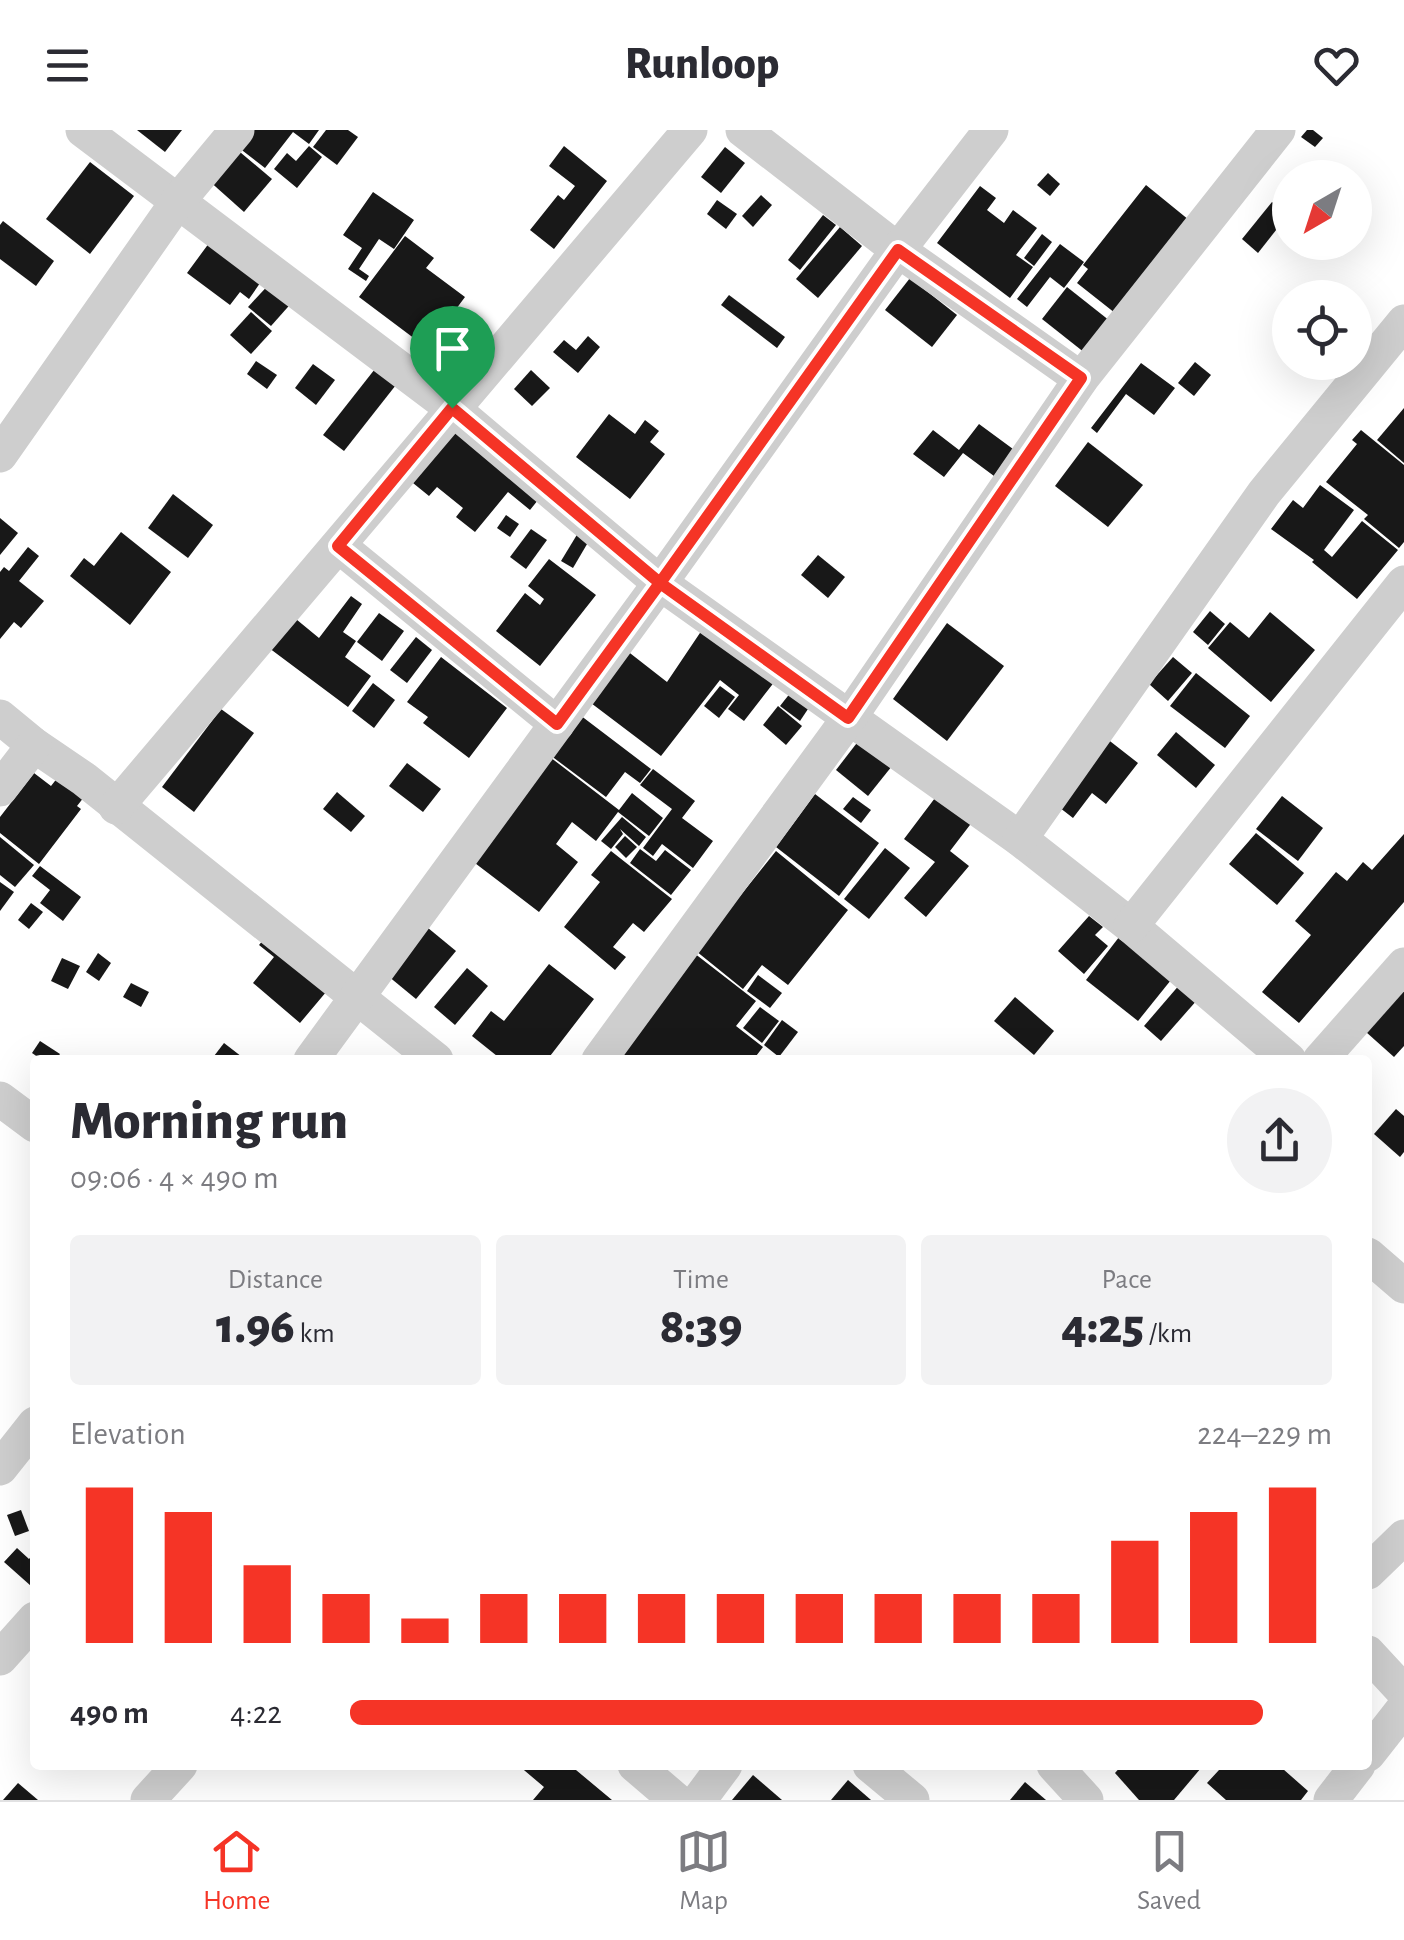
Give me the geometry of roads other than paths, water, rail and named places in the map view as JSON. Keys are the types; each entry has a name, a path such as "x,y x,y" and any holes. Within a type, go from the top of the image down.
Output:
{"street":[{"path":"83,130 452,408 660,583 1020,839 1131,926 1283,1055"},
{"path":"0,455 178,201 237,130"},
{"path":"116,807 690,130"},
{"path":"744,130 898,250 1081,378"},
{"path":"315,1055 898,250 991,130"},
{"path":"603,1055 848,718 1081,378 1278,130"},
{"path":"1020,839 1264,493 1404,322"},
{"path":"338,546 557,724"},
{"path":"1131,926 1404,584"},
{"path":"0,716 34,745 84,778 430,1055"},
{"path":"0,790 34,745"},
{"path":"1324,1055 1404,964"},
{"path":"0,1098 30,1121"},
{"path":"1372,1258 1404,1286"},
{"path":"0,1468 30,1430"},
{"path":"1372,1568 1404,1537"},
{"path":"0,1658 30,1625"},
{"path":"1372,1657 1404,1692"},
{"path":"1372,1749 1404,1708"},
{"path":"640,1770 676,1800"},
{"path":"699,1800 722,1770"},
{"path":"876,1770 912,1800"},
{"path":"1059,1770 1086,1800"},
{"path":"1330,1800 1354,1770"}]}
